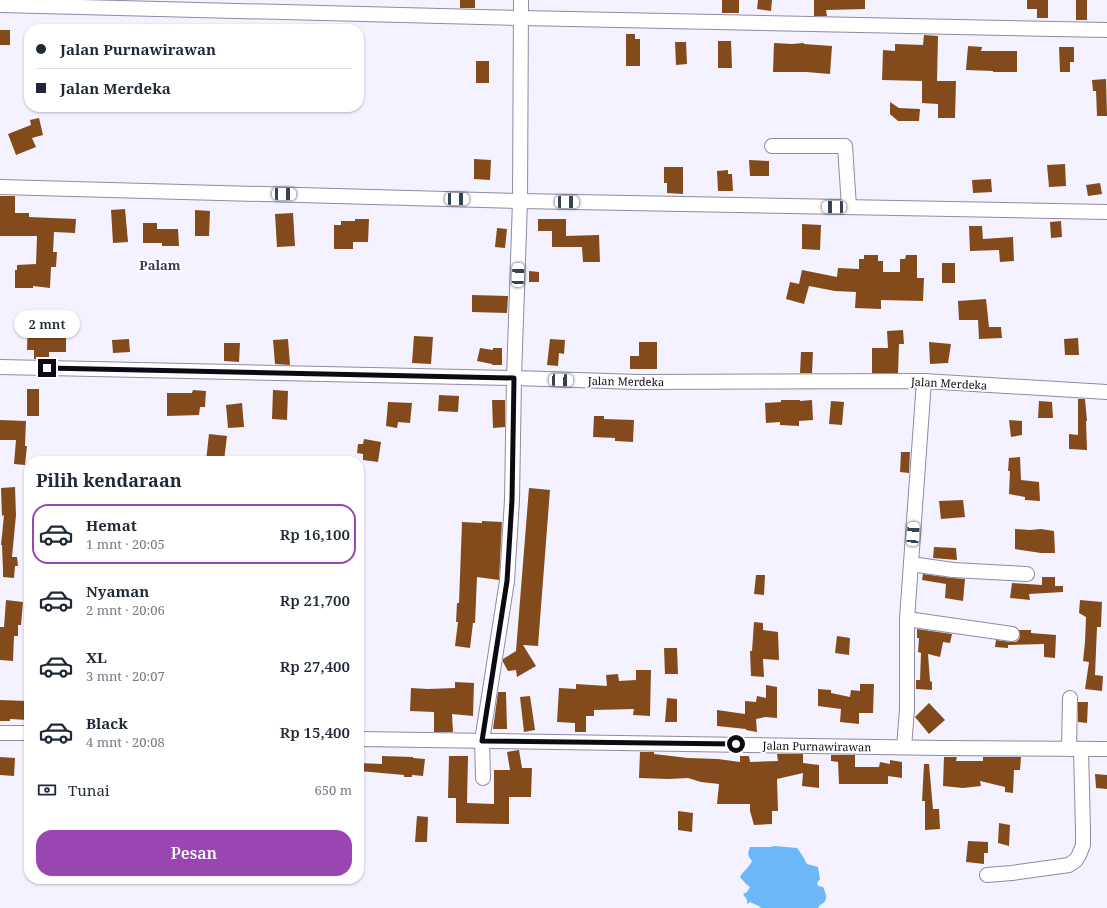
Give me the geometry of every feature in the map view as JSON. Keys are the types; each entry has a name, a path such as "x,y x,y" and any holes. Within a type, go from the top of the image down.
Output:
{"street":[{"path":"483,778 482,741 507,581 512,500 514,378 520,201 521,0"},
{"path":"0,6 1107,30"},
{"path":"772,146 845,146 849,207"},
{"path":"0,187 520,201 1107,212"},
{"name":"Jalan Merdeka","path":"0,367 638,382 924,381 1107,392"},
{"path":"904,747 907,710 907,619 924,381"},
{"path":"911,564 953,570 1027,574"},
{"path":"907,619 1012,634"},
{"path":"987,875 1069,865 1076,860 1079,855 1083,845 1084,830 1070,698"},
{"path":"0,733 24,733"},
{"name":"Jalan Purnawirawan","path":"364,739 1107,749"}],"water":[{"path":"775,846 797,848 807,864 818,867 820,879 817,883 818,886 823,887 826,899 818,908 761,908 750,902 747,904 747,900 743,894 747,892 750,887 740,877 752,861 748,855 748,851 750,847"}],"building":[{"path":"460,0 475,0 475,8 460,8"},
{"path":"722,0 739,0 739,13 722,13"},
{"path":"758,0 772,0 771,11 757,9"},
{"path":"814,0 865,0 865,9 826,10 827,16 814,16"},
{"path":"1027,0 1048,0 1048,18 1037,18 1037,9 1027,9"},
{"path":"1076,0 1087,0 1087,20 1076,20"},
{"path":"0,30 10,30 10,45 0,45"},
{"path":"626,34 635,34 635,39 640,39 640,66 626,66"},
{"path":"924,35 938,36 937,81 956,81 955,118 938,118 938,104 922,103 922,81 882,80 883,50 895,51 895,44 923,45"},
{"path":"718,41 731,41 732,68 718,68"},
{"path":"675,42 686,42 687,64 676,65"},
{"path":"774,43 804,43 832,46 830,74 773,72"},
{"path":"968,46 982,47 981,51 1017,51 1017,72 966,70"},
{"path":"1059,47 1074,47 1074,62 1070,62 1070,72 1060,72"},
{"path":"476,61 489,61 489,83 476,83"},
{"path":"1106,79 1107,116 1097,116 1096,91 1093,91 1092,80"},
{"path":"890,102 899,108 920,109 919,121 898,121 890,114"},
{"path":"39,118 43,135 32,138 36,147 16,155 8,134 31,125 30,120"},
{"path":"474,159 491,160 490,180 474,179"},
{"path":"749,160 769,161 769,176 750,176"},
{"path":"1065,164 1066,186 1049,187 1047,165"},
{"path":"664,167 683,167 683,194 667,193 667,183 664,183"},
{"path":"728,170 728,174 732,174 733,191 718,191 717,171"},
{"path":"991,179 992,192 973,193 972,180"},
{"path":"1100,183 1102,194 1088,196 1086,185"},
{"path":"0,196 15,196 15,213 29,213 29,217 76,219 75,233 54,232 53,252 57,252 56,267 51,267 50,288 33,286 33,288 15,288 15,270 17,270 17,265 36,264 37,236 0,236"},
{"path":"125,209 128,242 113,243 111,210"},
{"path":"195,210 210,211 209,236 195,236"},
{"path":"293,213 295,246 277,247 275,214"},
{"path":"355,219 369,219 368,242 353,242 353,249 334,249 334,225 341,225 341,221 355,221"},
{"path":"538,219 566,219 566,236 599,235 600,262 583,262 582,247 552,247 552,231 538,231"},
{"path":"1061,221 1062,237 1051,238 1050,222"},
{"path":"143,223 157,223 157,229 178,229 179,246 162,246 162,243 143,243"},
{"path":"802,224 821,225 820,250 802,249"},
{"path":"969,226 982,226 983,239 1013,237 1014,261 1000,262 999,250 970,251"},
{"path":"497,228 507,229 505,248 495,247"},
{"path":"864,255 878,255 878,261 883,261 883,272 900,272 900,259 905,259 906,255 917,255 917,278 924,278 923,301 881,300 881,309 855,308 856,292 835,291 809,286 804,304 786,299 790,282 799,284 802,270 837,277 838,268 859,269 859,259 864,259"},
{"path":"942,263 955,263 955,283 942,283"},
{"path":"529,271 539,272 539,282 529,282"},
{"path":"472,295 508,296 507,313 472,312"},
{"path":"986,299 989,327 1001,327 1002,338 979,339 978,320 959,320 958,301"},
{"path":"28,318 66,318 66,352 49,352 49,360 34,359 34,350 27,350"},
{"path":"903,330 904,344 899,344 898,373 872,373 872,348 888,348 887,331"},
{"path":"414,336 433,337 431,364 412,363"},
{"path":"1078,338 1079,355 1065,355 1064,339"},
{"path":"129,339 130,352 113,353 112,340"},
{"path":"288,339 290,365 275,364 273,340"},
{"path":"550,339 565,340 564,354 559,353 558,366 547,365"},
{"path":"639,342 657,342 657,369 630,369 630,356 639,356"},
{"path":"929,342 951,344 948,363 930,364"},
{"path":"224,343 240,343 239,362 224,361"},
{"path":"480,348 493,350 493,348 502,348 502,365 492,365 477,361"},
{"path":"801,352 813,352 812,373 800,373"},
{"path":"27,389 39,389 39,416 27,416"},
{"path":"193,390 206,391 205,407 200,407 199,415 167,416 167,393 192,393"},
{"path":"273,390 288,391 287,420 272,419"},
{"path":"439,395 459,396 458,412 438,411"},
{"path":"1078,399 1085,399 1087,450 1069,449 1069,434 1078,435"},
{"path":"492,400 505,400 505,427 493,428"},
{"path":"781,400 812,400 813,420 799,421 799,426 780,425 780,422 766,423 765,403 781,402"},
{"path":"831,401 844,402 842,425 829,424"},
{"path":"1039,401 1052,402 1053,418 1038,418"},
{"path":"388,402 412,403 410,423 398,422 397,428 386,426"},
{"path":"242,403 244,427 228,428 226,405"},
{"path":"594,416 604,416 604,419 634,420 633,442 615,441 615,438 593,437"},
{"path":"0,420 26,421 25,446 27,446 26,456 24,456 24,465 14,464 16,440 0,440"},
{"path":"1009,420 1022,421 1022,435 1011,437"},
{"path":"209,434 227,436 225,456 207,456"},
{"path":"364,439 381,442 378,462 364,460 363,454 357,453 358,444 363,444"},
{"path":"901,452 910,452 909,473 900,472"},
{"path":"1020,457 1021,480 1039,482 1040,501 1025,500 1025,497 1009,494 1009,458"},
{"path":"15,487 16,515 12,557 17,557 18,566 15,566 14,578 3,577 1,545 4,515 2,516 1,488"},
{"path":"529,488 550,490 538,646 523,645 536,666 517,677 516,670 508,671 503,659 516,651"},
{"path":"963,500 965,517 941,519 939,501"},
{"path":"482,521 502,522 499,580 477,577 475,623 473,623 470,648 455,646 458,622 456,622 457,603 459,603 462,522 482,523"},
{"path":"1015,529 1041,529 1054,531 1055,553 1041,553 1015,549"},
{"path":"934,547 956,548 957,560 933,558"},
{"path":"923,574 965,579 963,601 945,598 946,584 922,580"},
{"path":"756,575 765,575 764,595 754,594"},
{"path":"1042,577 1055,577 1055,586 1063,586 1063,592 1029,594 1030,600 1010,598 1012,583 1042,585"},
{"path":"6,600 23,602 21,625 18,625 18,636 14,636 13,661 0,660 0,627 4,627"},
{"path":"1080,600 1102,602 1101,627 1097,627 1095,675 1103,676 1102,691 1085,689 1089,662 1083,661 1086,617 1079,613"},
{"path":"754,622 763,623 763,630 778,632 779,660 763,659 764,677 751,676 750,651 752,651"},
{"path":"917,629 952,634 950,643 943,642 940,657 928,654 932,690 916,689 916,680 920,680 921,653 918,652 919,638 917,638"},
{"path":"1019,630 1031,630 1031,633 1056,635 1055,658 1044,657 1044,644 1008,645 1008,648 995,647 996,640 1016,642 1020,636"},
{"path":"837,636 850,638 849,655 835,653"},
{"path":"664,648 677,648 678,674 665,674"},
{"path":"636,670 651,670 650,716 633,715 634,709 594,710 594,716 586,716 586,732 575,732 575,723 557,722 559,688 576,689 576,684 607,686 606,675 618,674 619,681 636,680"},
{"path":"455,682 474,683 473,716 452,714 453,732 434,732 434,712 410,711 411,688 455,688"},
{"path":"860,684 874,684 873,713 859,713 859,724 840,722 841,709 818,706 818,689 831,690 831,693 850,697 851,690 860,691"},
{"path":"766,685 777,687 777,718 765,717 756,719 757,732 746,729 717,726 717,710 745,714 745,701 756,702 757,696 766,698"},
{"path":"498,692 506,692 507,729 493,729"},
{"path":"530,696 535,730 524,732 520,697"},
{"path":"667,698 677,699 677,722 665,722"},
{"path":"0,700 24,701 24,720 10,719 10,721 0,721"},
{"path":"1078,702 1088,702 1087,723 1078,722"},
{"path":"929,703 945,720 929,734 915,717"},
{"path":"519,750 522,768 532,768 531,797 509,797 509,824 456,823 456,798 448,798 449,756 468,756 467,803 494,804 494,770 510,770 507,752"},
{"path":"640,752 654,752 654,754 688,758 718,759 740,762 740,756 749,756 750,762 778,761 777,754 803,754 803,763 819,765 819,788 802,786 803,773 777,779 778,811 772,811 772,824 754,825 750,811 750,804 717,804 719,784 701,782 688,778 639,778"},
{"path":"831,755 855,755 855,767 879,767 880,762 890,764 890,760 902,762 902,778 888,776 888,784 839,784 838,762 831,761"},
{"path":"382,756 425,759 423,776 412,775 412,777 404,777 404,775 364,771 364,763 382,764"},
{"path":"0,757 15,758 14,776 0,775"},
{"path":"944,757 957,757 956,761 983,761 983,757 1021,757 1020,770 1014,770 1013,793 1005,792 1005,787 980,781 981,786 963,788 943,786"},
{"path":"924,764 929,764 933,809 939,809 940,829 925,830 925,801 922,801"},
{"path":"1095,774 1107,775 1107,789 1096,788"},
{"path":"678,811 693,813 692,832 678,830"},
{"path":"417,816 428,817 427,842 415,842"},
{"path":"999,823 1010,825 1009,846 998,843"},
{"path":"968,841 988,842 988,853 984,853 984,864 966,862"}],"district":[{"name":"Palam","path":"160,265"}],"route":[{"path":"47,368 514,378 512,500 507,581 482,741 736,744"}]}
